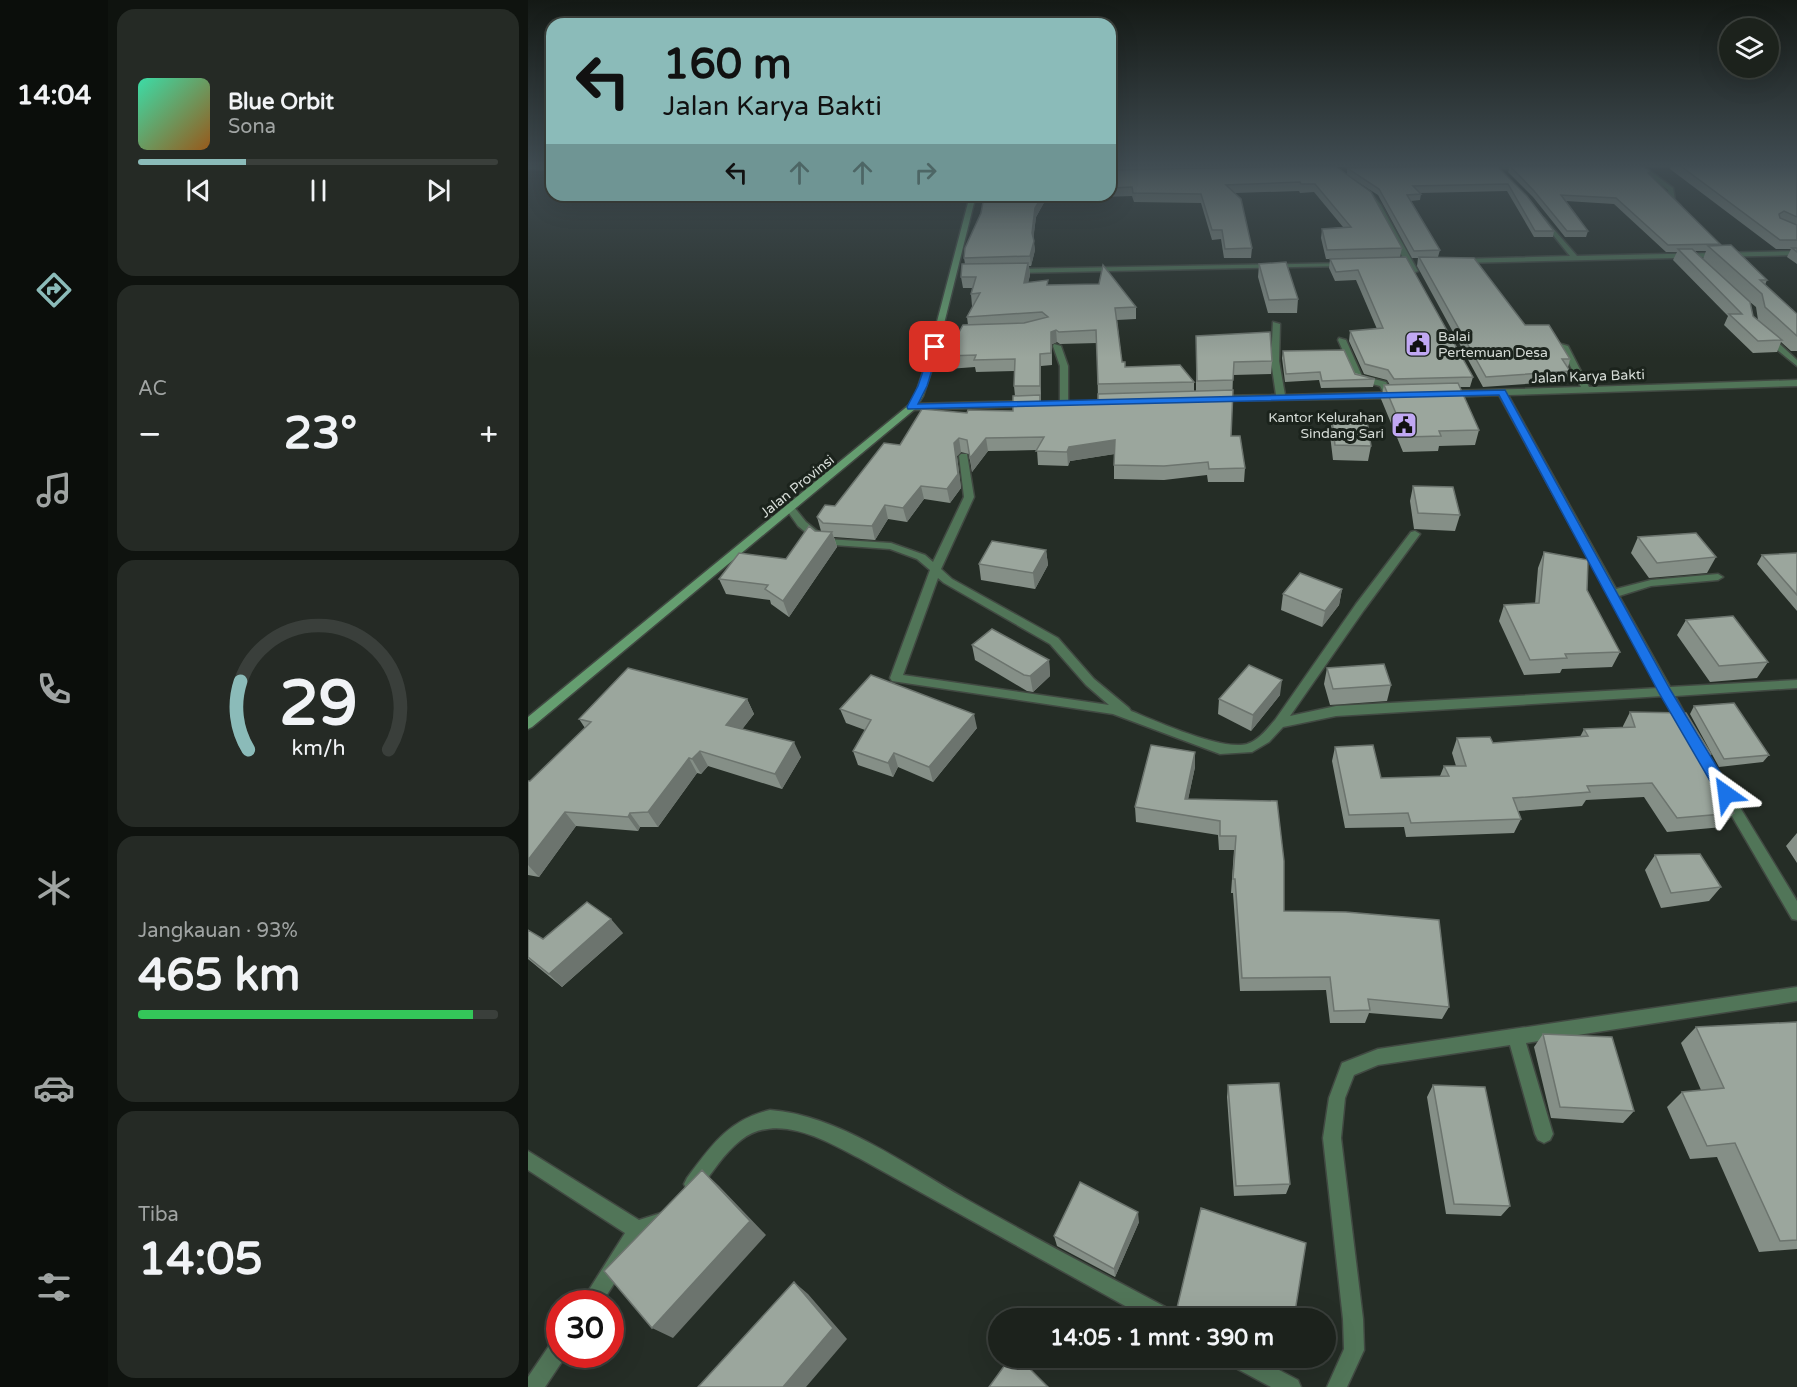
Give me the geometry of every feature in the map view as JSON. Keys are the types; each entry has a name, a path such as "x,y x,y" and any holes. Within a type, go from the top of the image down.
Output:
{"main road":[{"name":"Jalan Provinsi","path":"528,724 912,407 922,386 957,272 966,229"}],"street":[{"path":"1391,229 1420,283"},
{"path":"1551,229 1576,259"},
{"path":"1720,246 1728,254"},
{"path":"1452,262 1797,253"},
{"path":"1690,255 1697,262"},
{"path":"1398,263 1420,262"},
{"path":"1001,271 1352,264"},
{"path":"1276,324 1275,361 1281,397"},
{"path":"1759,330 1797,364"},
{"path":"938,334 982,333"},
{"path":"1342,340 1356,374 1364,380 1383,384 1389,395"},
{"path":"1057,346 1064,366 1064,403"},
{"path":"1564,346 1586,389"},
{"path":"1474,383 1480,393"},
{"name":"Jalan Karya Bakti","path":"1434,394 1797,383"},
{"path":"1502,392 1666,693 1797,914"},
{"path":"1201,399 1412,395"},
{"path":"1053,403 1076,403"},
{"path":"912,407 1041,404"},
{"path":"964,456 969,497 935,570 896,678 973,688 1130,714 1220,749 1236,750 1257,745 1279,723 1360,607 1415,534"},
{"path":"791,509 802,524 824,542 891,546 921,557 948,581 1054,641 1090,682 1130,714"},
{"path":"1612,594 1652,583 1718,577"},
{"path":"1279,723 1336,711 1797,684"},
{"path":"1337,1387 1354,1350 1353,1319 1332,1138 1337,1098 1348,1069 1378,1057 1797,994"},
{"path":"1516,1036 1544,1134"},
{"path":"598,1290 638,1230 654,1226 667,1218 723,1145 738,1130 756,1122 781,1118 804,1123 870,1154 1148,1308"},
{"path":"528,1160 638,1230"},
{"path":"533,1387 546,1368"},
{"path":"1256,1368 1291,1387"}],"building":[{"path":"974,229 1033,229 1034,241 1030,256 964,258 965,248"},
{"path":"1248,229 1252,248 1225,249 1222,230 1212,230"},
{"path":"1322,229 1391,229 1402,248 1327,250"},
{"path":"1401,229 1427,229 1440,250 1414,251"},
{"path":"1534,229 1552,229 1554,231 1535,231"},
{"path":"1565,229 1586,229 1588,231 1567,231"},
{"path":"1650,229 1705,229 1720,244 1668,245"},
{"path":"1765,229 1797,229 1797,240 1780,240"},
{"path":"1731,245 1767,280 1760,280 1797,314 1797,336 1765,307 1762,294 1708,246"},
{"path":"1678,249 1692,249 1750,302 1753,316 1782,340 1758,341 1729,314 1742,314"},
{"path":"1406,257 1473,377 1394,379 1388,370 1365,364 1350,331 1383,328 1358,270 1336,272 1330,259"},
{"path":"1419,257 1474,258 1525,325 1549,325 1570,359 1562,359 1570,371 1486,377"},
{"path":"1286,262 1298,299 1269,300 1259,264"},
{"path":"1028,263 1024,283 1048,280 1047,285 1099,284 1103,265 1136,307 1115,308 1122,362 1125,362 1125,367 1180,365 1194,382 1098,384 1096,330 1051,332 1051,353 1040,354 1040,386 1014,386 1015,359 974,360 976,355 946,356 963,325 1024,323 1048,317 1042,312 967,317 980,293 971,294 976,277 961,277 962,264"},
{"path":"1270,332 1272,361 1234,362 1233,380 1197,381 1196,336"},
{"path":"1344,350 1355,374 1375,379 1322,381 1320,372 1286,374 1283,351"},
{"path":"1458,383 1479,430 1439,431 1441,436 1406,437 1384,385"},
{"path":"1233,390 1231,436 1240,436 1245,468 1209,469 1208,462 1164,466 1114,465 1115,440 1069,447 1067,452 1036,451 1044,437 986,438 970,458 967,440 959,438 954,443 958,474 947,489 921,486 903,508 885,505 872,526 823,523 817,517 825,505 835,506 884,443 900,445 922,409 967,413 968,410 1013,411 1013,396 1040,395 1040,403 1098,402 1098,394"},
{"path":"1332,420 1367,421 1371,446 1335,445"},
{"path":"1413,486 1453,487 1460,515 1418,513"},
{"path":"809,526 815,531 832,532 783,601 765,589 768,585 719,579 739,553 786,559"},
{"path":"1696,533 1716,557 1657,563 1638,537"},
{"path":"992,541 1046,550 1033,573 979,564"},
{"path":"1544,552 1588,560 1587,590 1620,652 1565,654 1567,658 1530,660 1504,605 1539,603"},
{"path":"1797,553 1797,595 1762,555"},
{"path":"1300,573 1342,589 1325,611 1283,594"},
{"path":"1733,616 1768,662 1719,666 1686,620"},
{"path":"992,629 1049,660 1030,676 1024,675 972,645"},
{"path":"1384,664 1391,685 1333,689 1327,668"},
{"path":"1249,665 1282,680 1253,715 1219,699"},
{"path":"628,668 747,699 726,725 794,742 775,774 700,751 692,759 689,758 648,812 630,813 628,817 565,812 528,860 528,781 591,722 579,719"},
{"path":"871,675 974,714 929,767 894,753 888,763 853,751 871,720 840,709"},
{"path":"1734,703 1769,755 1724,759 1694,706"},
{"path":"1630,712 1686,713 1711,754 1699,756 1734,813 1677,818 1652,783 1587,786 1590,792 1513,798 1521,819 1411,823 1408,813 1349,815 1335,747 1373,745 1381,778 1449,776 1444,766 1466,766 1457,738 1490,737 1493,743 1588,736 1584,729 1635,727"},
{"path":"1151,745 1195,752 1185,799 1277,801 1284,861 1284,911 1346,912 1439,920 1449,1007 1368,999 1370,1010 1334,1011 1330,977 1242,978 1235,879 1233,879 1236,836 1220,836 1220,821 1135,807"},
{"path":"1700,854 1721,887 1671,893 1655,855"},
{"path":"587,902 611,919 549,974 528,957 528,930 543,939"},
{"path":"1797,1022 1797,1240 1780,1241 1735,1143 1707,1146 1682,1092 1724,1088 1696,1027"},
{"path":"1543,1034 1612,1037 1634,1111 1560,1107"},
{"path":"1279,1083 1290,1184 1236,1186 1228,1085"},
{"path":"1433,1085 1485,1087 1510,1206 1454,1204"},
{"path":"702,1170 750,1221 652,1328 624,1295 624,1290 620,1290 604,1271"},
{"path":"1080,1182 1138,1212 1114,1269 1054,1236"},
{"path":"1201,1208 1306,1243 1296,1308 1177,1308"},
{"path":"794,1282 833,1328 783,1387 698,1387"},
{"path":"1003,1368 1029,1368 1048,1387 989,1387"}],"place":[{"name":"Balai Pertemuan Desa","path":"1418,344"},
{"name":"Kantor Kelurahan Sindang Sari","path":"1404,425"}],"route":[{"path":"935,347 919,396 912,407 1502,392 1666,693 1726,794"}]}
